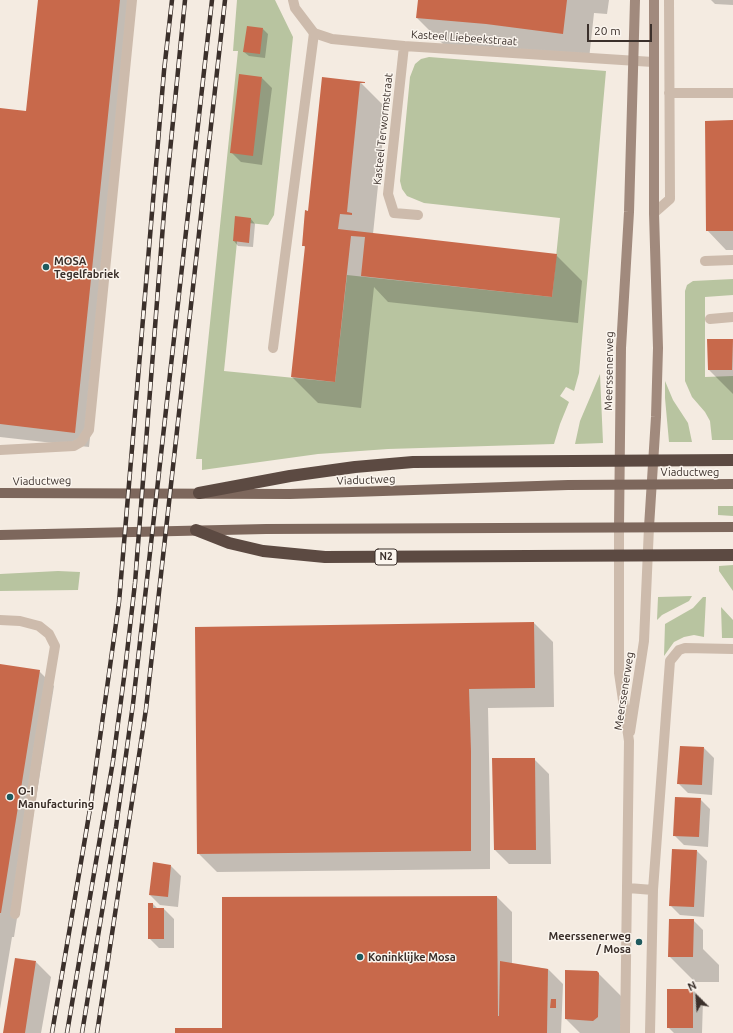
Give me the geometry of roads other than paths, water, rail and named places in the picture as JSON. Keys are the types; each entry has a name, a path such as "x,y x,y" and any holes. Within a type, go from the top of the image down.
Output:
{"highway":[{"path":"199,493 290,476 355,467 413,462 515,460 733,460"},
{"name":"N2","path":"196,530 229,543 263,552 317,556 733,555"}],"main road":[{"name":"Viaductweg","path":"0,493 110,492 290,494 620,484 733,484"},
{"path":"0,535 106,534 196,530 733,527"}],"street":[{"path":"0,450 74,446 81,442 89,430 132,0"},
{"path":"273,348 314,33 295,8 293,0"},
{"name":"Meerssenerweg","path":"629,741 619,673 619,527 621,348 629,212 636,0"},
{"name":"Meerssenerweg","path":"625,1033 629,741 644,641 658,348 654,213 654,0"},
{"path":"654,213 670,199 669,0"},
{"name":"Kasteel Liebeekstraat","path":"314,33 332,39 404,46 653,62"},
{"name":"Kasteel Terwormstraat","path":"404,46 388,194 394,213 418,215"},
{"path":"669,93 733,93"},
{"path":"705,261 733,260"},
{"path":"710,319 733,317"},
{"path":"0,620 20,621 39,626 49,634 55,646 39,743 15,914"},
{"path":"650,1033 653,890 670,661 679,650 685,648 733,649"},
{"path":"628,888 653,890"}],"railway":[{"path":"52,1033 90,809 119,602 164,71 172,0"},
{"path":"67,1033 113,761 135,583 164,212 185,0"},
{"path":"82,1033 116,827 133,704 212,0"},
{"path":"97,1033 146,709 225,0"}],"place":[{"name":"MOSA Tegelfabriek","path":"46,267"},
{"name":"O-I Manufacturing","path":"10,797"},
{"name":"Meerssenerweg / Mosa","path":"639,942"},
{"name":"Koninklijke Mosa","path":"360,957"}]}
